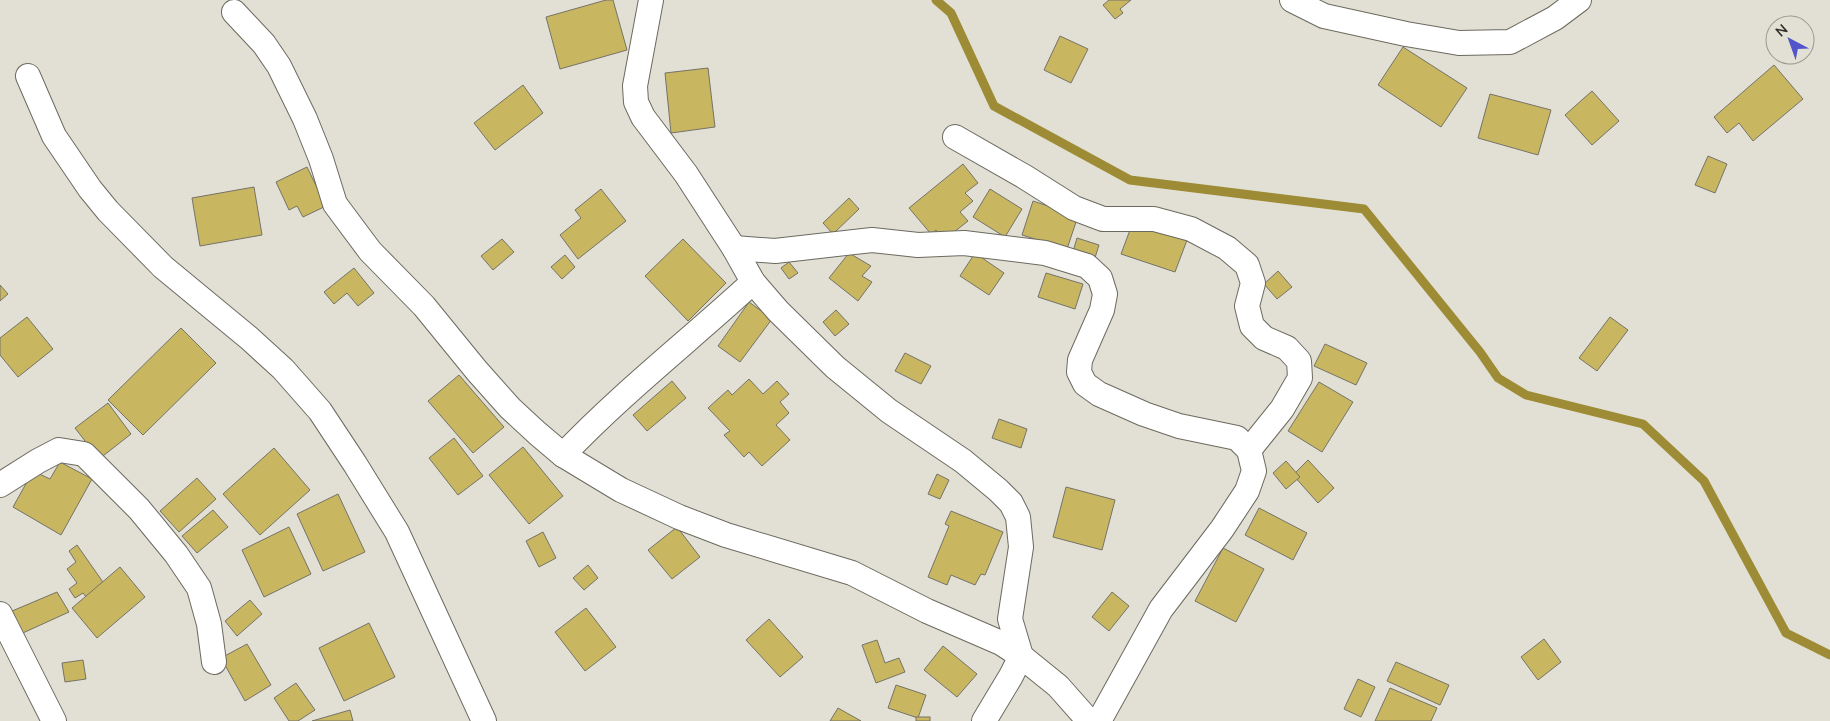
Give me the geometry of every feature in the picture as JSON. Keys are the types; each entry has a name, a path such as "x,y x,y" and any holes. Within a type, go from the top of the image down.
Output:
{"street":[{"path":"652,0 634,86 636,102 644,117 686,174 734,248 753,282 778,311 835,367 889,411 963,461 1011,503 1018,518 1021,547 1010,619 1021,656 984,721"},
{"path":"1292,0 1324,16 1459,44 1510,42 1555,18 1579,0"},
{"path":"234,12 264,44 279,66 312,135 336,204 370,251 424,306 510,408 564,455 622,490 679,517 726,535 852,573 927,611 1001,643 1021,656 1058,686 1089,721"},
{"path":"28,76 54,136 96,197 163,267 249,338 283,369 320,411 397,532 484,721"},
{"path":"955,137 1025,177 1074,208 1102,220 1154,219 1191,229 1227,248 1247,265 1253,283 1247,306 1252,326 1264,338 1287,348 1299,361 1300,378 1282,409 1250,450"},
{"path":"734,248 775,251 872,240 918,245 964,243 1045,253 1087,266 1100,278 1105,294 1102,310 1080,360 1079,372 1085,384 1099,394 1144,414 1179,426 1237,438 1250,450 1254,471 1243,497 1222,529 1160,609 1099,721"},
{"path":"564,455 625,394 753,282"},
{"path":"0,485 59,450 84,454 139,509 176,554 199,588 209,624 214,662"},
{"path":"0,614 54,721"}],"building":[{"path":"606,0 613,0 627,50 560,69 546,17"},
{"path":"1109,0 1131,0 1120,9 1123,13 1115,19 1103,5"},
{"path":"1060,36 1088,49 1071,83 1044,70"},
{"path":"1403,47 1467,88 1441,127 1378,85"},
{"path":"1774,65 1803,99 1753,141 1739,123 1727,133 1714,117"},
{"path":"708,68 715,127 671,133 665,73"},
{"path":"523,85 543,113 495,150 474,123"},
{"path":"1592,91 1619,121 1592,145 1565,115"},
{"path":"1490,94 1551,110 1538,155 1478,138"},
{"path":"1708,156 1727,164 1715,193 1695,185"},
{"path":"963,164 978,183 965,193 973,201 960,212 968,221 944,240 936,230 931,234 909,208"},
{"path":"307,167 326,206 303,217 297,206 289,210 276,182"},
{"path":"254,187 262,235 200,246 192,198"},
{"path":"601,189 626,221 578,259 560,235 581,218 575,210"},
{"path":"990,189 1022,209 1005,237 973,217"},
{"path":"849,198 859,209 833,234 823,223"},
{"path":"1033,201 1078,216 1067,249 1022,235"},
{"path":"1133,222 1187,240 1175,272 1121,254"},
{"path":"1077,238 1099,245 1094,261 1072,255"},
{"path":"502,239 514,252 493,270 481,256"},
{"path":"683,239 726,283 688,321 645,276"},
{"path":"849,253 871,266 862,276 872,282 858,301 829,278"},
{"path":"975,253 1004,273 989,295 960,276"},
{"path":"565,255 575,267 562,279 551,267"},
{"path":"789,262 798,273 789,279 781,268"},
{"path":"354,268 374,293 358,306 347,293 334,304 324,292"},
{"path":"1278,271 1292,287 1277,299 1264,284"},
{"path":"1046,273 1083,284 1075,309 1038,297"},
{"path":"0,285 8,294 0,301"},
{"path":"749,302 772,319 740,362 718,346"},
{"path":"836,310 849,324 835,336 823,322"},
{"path":"27,317 53,349 18,377 0,355 0,338"},
{"path":"1610,317 1628,330 1597,371 1579,358"},
{"path":"181,328 216,363 143,435 108,400"},
{"path":"1325,344 1367,363 1356,385 1314,366"},
{"path":"905,353 931,366 921,384 895,371"},
{"path":"459,375 504,427 473,453 428,401"},
{"path":"749,379 763,394 777,381 789,394 780,402 789,413 776,425 790,440 762,466 749,452 744,457 724,435 730,431 708,408 728,390 732,395"},
{"path":"672,381 686,398 647,431 633,415"},
{"path":"1319,382 1353,402 1322,452 1288,431"},
{"path":"108,403 131,434 99,459 75,428"},
{"path":"999,419 1027,429 1021,448 992,438"},
{"path":"454,438 483,476 458,495 429,458"},
{"path":"523,447 563,496 529,524 489,475"},
{"path":"274,448 310,490 260,535 223,494"},
{"path":"1308,460 1334,488 1318,503 1293,475"},
{"path":"1286,461 1300,477 1286,489 1273,473"},
{"path":"60,462 92,479 61,535 13,507 33,471 50,479"},
{"path":"937,474 949,480 940,499 928,494"},
{"path":"197,478 216,499 179,532 160,511"},
{"path":"1066,487 1115,500 1102,550 1053,537"},
{"path":"338,494 365,552 323,571 297,514"},
{"path":"1259,508 1307,533 1293,560 1245,535"},
{"path":"213,510 228,527 197,553 182,536"},
{"path":"951,511 1003,532 985,575 981,574 975,585 951,575 947,585 928,577 949,526 945,524"},
{"path":"289,527 311,574 264,597 242,550"},
{"path":"677,527 700,557 672,579 648,550"},
{"path":"543,532 556,558 539,567 526,541"},
{"path":"77,545 112,595 94,607 83,593 75,598 69,589 77,583 67,569 76,562 69,551"},
{"path":"1223,548 1264,569 1236,622 1195,601"},
{"path":"588,565 598,578 584,590 573,578"},
{"path":"120,567 145,597 97,638 72,608"},
{"path":"57,592 69,612 14,637 5,614"},
{"path":"1112,592 1129,606 1109,631 1092,617"},
{"path":"250,600 262,614 237,636 225,621"},
{"path":"586,608 616,647 585,671 555,632"},
{"path":"769,619 803,657 780,677 746,640"},
{"path":"369,623 395,677 344,701 319,648"},
{"path":"1544,639 1561,662 1538,680 1521,657"},
{"path":"877,640 885,663 899,658 905,672 876,683 862,645"},
{"path":"247,644 271,685 245,701 221,658"},
{"path":"943,646 977,674 957,697 924,670"},
{"path":"83,660 86,679 65,682 62,663"},
{"path":"1396,662 1449,685 1440,705 1387,681"},
{"path":"1358,679 1375,687 1361,717 1344,709"},
{"path":"296,683 315,710 298,721 289,721 274,698"},
{"path":"896,685 926,695 918,718 888,708"},
{"path":"1390,688 1437,708 1431,721 1375,721"},
{"path":"838,708 861,721 830,721"},
{"path":"350,710 353,721 312,721"},
{"path":"916,717 930,717 930,721 916,721"}],"waterway":[{"path":"936,0 951,13 994,106 1130,180 1364,209 1480,352 1498,378 1526,395 1643,424 1704,481 1786,633 1830,655"}]}
